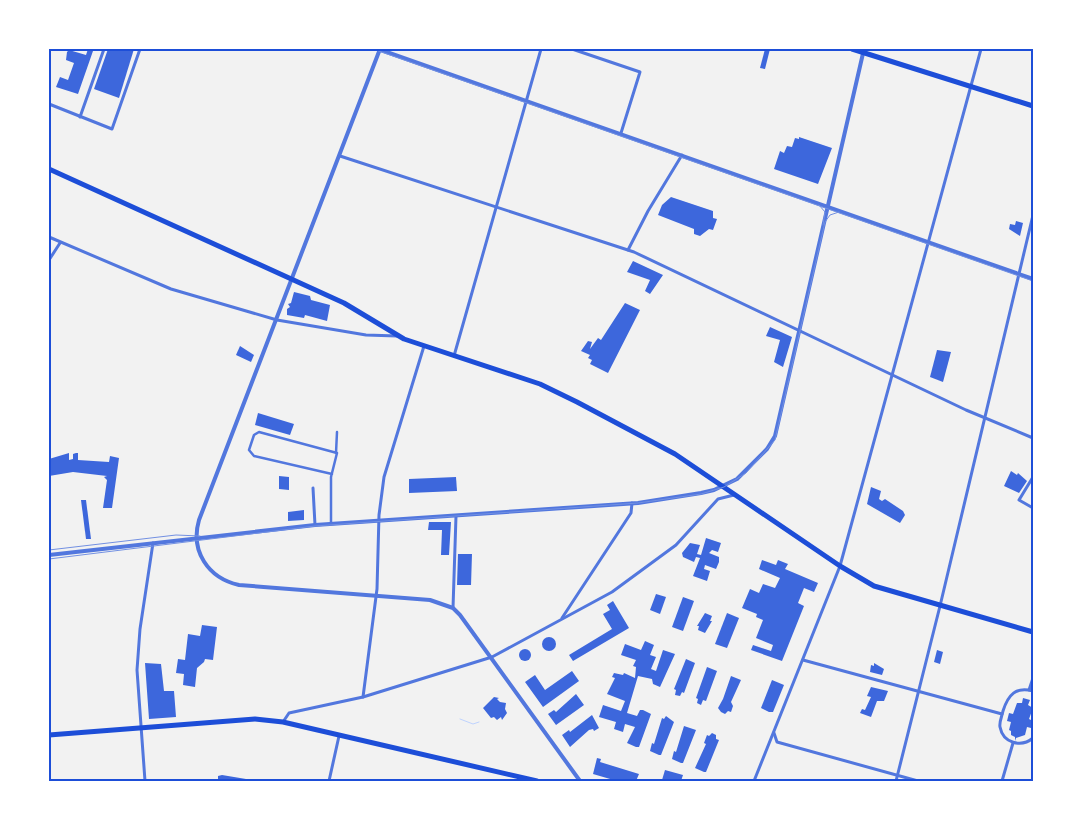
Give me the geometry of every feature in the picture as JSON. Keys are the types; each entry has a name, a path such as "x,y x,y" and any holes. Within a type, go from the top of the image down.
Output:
{"main road":[{"path":"852,49 864,50 1033,106"},
{"path":"49,169 344,303 397,336 543,385 675,454 840,566 883,590 1033,632"},
{"path":"49,735 255,719 284,722 340,734 538,781"}],"street":[{"path":"80,117 104,49"},
{"path":"49,104 112,129 140,49"},
{"path":"580,781 492,657 453,608 430,600 234,584 217,575 204,562 198,551 195,538 199,520 340,156 379,49 1033,279"},
{"path":"454,356 541,49"},
{"path":"572,49 640,72 621,133"},
{"path":"754,781 840,566 981,49"},
{"path":"49,554 315,525 632,503 701,493 723,486 745,472 774,439 864,50"},
{"path":"628,250 683,155"},
{"path":"340,156 628,250 893,376 986,419 1033,438"},
{"path":"896,781 986,419 1033,215"},
{"path":"49,237 172,289 277,320 366,335 397,336"},
{"path":"49,260 60,243"},
{"path":"363,697 376,597 379,522 384,478 424,346"},
{"path":"332,474 254,456 249,450 254,435 259,432 336,453"},
{"path":"331,524 332,474 337,432"},
{"path":"1033,477 1019,500 1033,508"},
{"path":"313,488 315,525"},
{"path":"284,722 289,713 363,697 492,657 612,592 665,555 715,501 734,495"},
{"path":"562,619 631,513 632,503"},
{"path":"453,608 456,516"},
{"path":"145,781 138,684 138,648 153,543"},
{"path":"802,660 1002,714"},
{"path":"1033,678 1031,691 1018,690 1012,694 1002,714 1000,728 1013,743 1019,744 1033,738"},
{"path":"774,733 777,742 918,781"},
{"path":"329,781 340,734"},
{"path":"1002,781 1013,743"}],"building":[{"path":"88,49 93,51 78,94 56,87 60,77 68,80 74,63 66,60 67,52 69,50 86,55"},
{"path":"108,49 134,49 119,98 94,89"},
{"path":"765,49 770,49 765,69 760,68"},
{"path":"799,137 832,148 818,184 774,169 780,151 784,153 787,146 792,147 795,138 799,139"},
{"path":"671,197 713,211 713,218 717,219 713,230 709,229 700,236 694,234 694,229 658,215 662,205"},
{"path":"1016,221 1023,223 1020,236 1009,229 1010,224 1015,225"},
{"path":"633,261 663,275 650,294 645,291 650,280 627,272"},
{"path":"294,292 310,296 311,300 330,305 327,321 305,315 304,318 287,315 287,309 290,307 288,304 291,303"},
{"path":"625,303 640,310 608,373 590,364 592,360 588,358 590,355 581,351 588,341 592,342 590,349 598,338 601,340"},
{"path":"770,327 792,337 783,367 774,362 780,340 766,336"},
{"path":"240,346 254,355 251,362 236,355"},
{"path":"937,350 951,352 943,382 930,377"},
{"path":"258,413 294,424 290,435 255,425"},
{"path":"69,453 69,460 73,459 73,454 76,453 78,453 78,460 109,462 110,456 119,458 112,508 103,508 107,480 104,477 107,476 73,472 49,476 49,459"},
{"path":"1011,471 1017,475 1018,473 1027,481 1019,493 1004,486"},
{"path":"279,476 289,477 289,490 279,489"},
{"path":"456,477 457,491 409,493 409,479"},
{"path":"871,487 881,491 879,499 882,501 885,499 903,511 905,515 900,523 867,504"},
{"path":"81,500 86,500 91,539 86,539"},
{"path":"304,510 304,520 288,521 288,512"},
{"path":"429,522 451,522 449,555 441,555 442,530 428,530"},
{"path":"706,538 721,543 718,552 712,550 709,553 719,557 719,562 716,569 705,565 704,569 710,571 707,581 693,576 700,558 696,557 694,562 683,557 682,553 690,543 700,545 697,554 701,555"},
{"path":"458,554 472,554 471,585 457,585"},
{"path":"762,560 776,565 778,560 788,564 785,569 818,583 814,592 804,588 798,603 804,606 782,661 751,650 753,645 771,651 773,645 756,638 763,620 756,617 757,614 742,608 750,589 759,593 763,584 775,588 780,578 759,569"},
{"path":"656,594 666,597 660,614 650,610"},
{"path":"683,597 694,601 683,631 672,627"},
{"path":"613,601 629,628 573,661 569,655 612,629 603,614 610,610 607,605"},
{"path":"705,613 712,616 710,621 712,621 705,633 698,630 699,626 697,626"},
{"path":"727,613 739,618 727,648 715,644"},
{"path":"202,625 217,627 213,660 205,659 197,668 195,687 183,685 184,674 176,673 178,659 185,660 188,634 200,636"},
{"path":"549,637 554,639 556,644 554,649 549,651 544,649 542,644 544,639"},
{"path":"645,641 654,645 650,655 656,657 651,669 656,671 663,650 675,654 660,687 653,684 652,679 638,676 627,713 637,716 640,710 643,710 651,714 639,747 636,747 627,743 635,727 625,724 623,732 614,729 616,722 599,717 603,705 621,711 625,701 607,694 615,678 612,677 614,673 623,675 624,673 635,678 636,667 633,666 636,660 621,655 625,644 641,650"},
{"path":"525,649 531,655 525,661 519,655"},
{"path":"937,650 943,652 940,664 934,662"},
{"path":"686,659 695,663 684,693 682,692 680,696 675,695 676,690 674,689"},
{"path":"145,663 161,664 164,691 174,691 176,717 149,719"},
{"path":"874,663 884,669 882,675 870,672 871,665 874,666"},
{"path":"707,667 717,671 706,701 703,700 701,705 697,703 698,699 696,698"},
{"path":"572,671 579,681 543,707 525,682 535,675 545,690"},
{"path":"731,676 741,680 731,702 733,706 731,712 728,711 725,714 718,708"},
{"path":"772,680 784,685 773,712 769,712 761,708"},
{"path":"871,687 888,691 884,701 877,701 871,717 860,713 862,709 865,710 871,697 867,696"},
{"path":"576,694 584,705 556,725 548,714 554,710 556,712"},
{"path":"494,697 499,698 497,699 500,702 506,703 505,709 507,713 502,720 501,717 497,720 494,717 491,718 483,708"},
{"path":"1023,698 1030,700 1028,705 1033,708 1029,719 1033,721 1031,728 1027,727 1025,735 1016,738 1015,741 1015,737 1011,735 1009,730 1011,722 1007,721 1009,713 1013,714 1017,703 1022,703"},
{"path":"592,715 599,728 594,731 593,729 589,730 570,747 562,735 569,730 570,732"},
{"path":"666,716 674,722 661,755 659,755 650,751 662,718 664,719"},
{"path":"684,726 696,730 683,763 681,763 672,759"},
{"path":"712,733 719,740 706,772 704,772 695,768 706,744 704,743 707,735 709,736"},
{"path":"597,758 601,759 600,762 639,774 636,781 617,781 593,774"},
{"path":"665,770 683,775 681,781 662,780"},
{"path":"218,776 246,779 283,779 283,781 218,781"}],"waterway":[{"path":"460,719 473,724 479,722"}],"tram line":[{"path":"373,49 1033,281"},
{"path":"819,205 825,212 823,225"},
{"path":"49,559 315,526 638,503 701,494 724,487 746,473 775,440 825,222 830,215 839,212"},
{"path":"49,550 176,535 200,536"}]}
